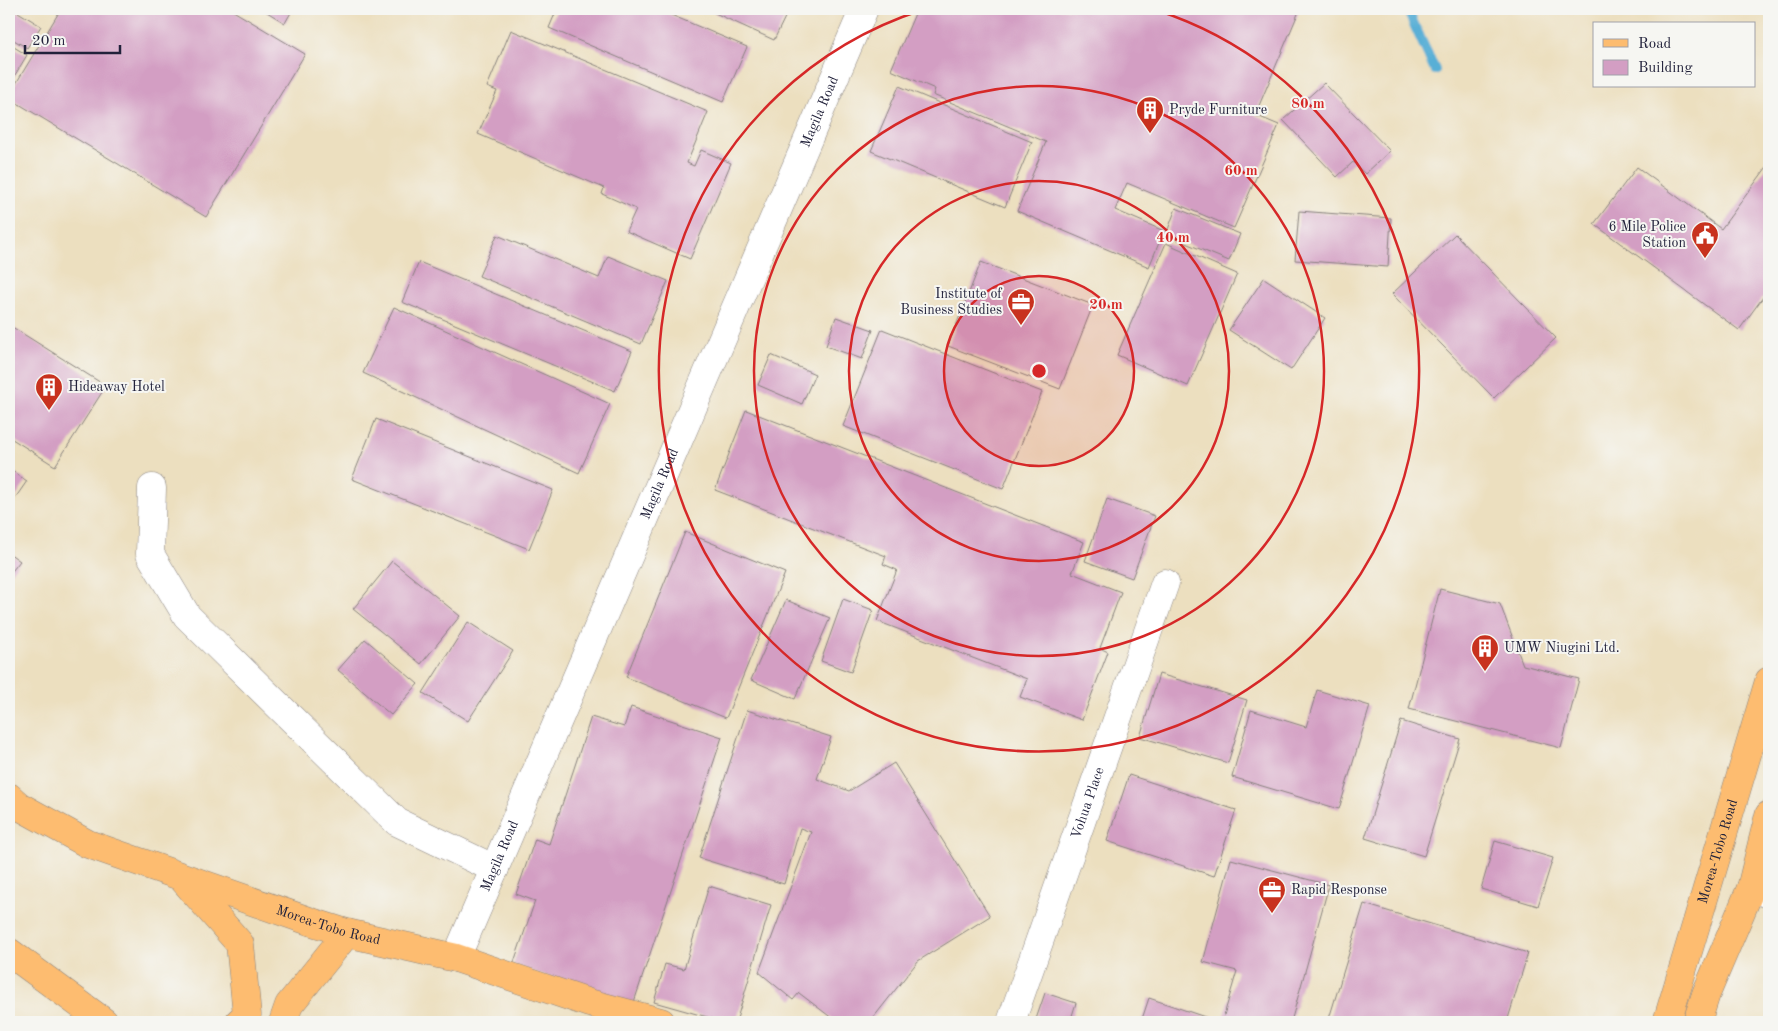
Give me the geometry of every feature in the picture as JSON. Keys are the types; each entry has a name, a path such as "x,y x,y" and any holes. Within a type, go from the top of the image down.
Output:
{"main road":[{"name":"Morea-Tobo Road","path":"1667,1022 1727,827 1769,681"},
{"name":"Morea-Tobo Road","path":"9,797 19,806 88,844 347,933 456,958 638,1019 661,1022"},
{"path":"1697,1022 1706,994 1760,891 1769,815"},
{"path":"181,876 240,944 247,1015 238,1022"},
{"path":"1686,956 1712,916 1738,894 1760,891"},
{"path":"283,1022 289,1005 347,933"},
{"path":"9,952 104,1022"}],"street":[{"name":"Magila Road","path":"456,958 864,9"},
{"path":"152,488 150,554 187,616 397,822 495,869"},
{"name":"Vohua Place","path":"1011,1022 1165,583"}],"building":[{"path":"9,9 13,9 41,26 27,48 9,37"},
{"path":"61,9 230,9 305,54 206,217 9,98 9,95"},
{"path":"262,9 293,9 285,23"},
{"path":"557,9 657,9 747,47 723,102 549,28"},
{"path":"706,9 789,9 774,40"},
{"name":"Pryde Furniture","path":"917,9 1086,9 1094,12 1096,9 1300,9 1255,115 1279,125 1234,228 1127,183 1115,210 1164,231 1149,267 1017,211 1046,142 933,95 935,89 891,70"},
{"path":"511,30 708,112 687,163 694,166 701,150 731,163 690,259 626,231 636,209 602,194 604,188 478,134 497,91 487,87"},
{"path":"9,44 27,55 9,85"},
{"path":"1324,83 1390,151 1365,174 1353,162 1337,177 1283,120"},
{"path":"899,86 1032,142 1005,207 871,151"},
{"name":"6 Mile Police Station","path":"1769,164 1769,289 1739,330 1594,224 1637,167 1721,229"},
{"path":"1176,208 1240,234 1229,261 1166,235"},
{"path":"1299,211 1391,218 1388,267 1295,260"},
{"path":"1455,234 1556,338 1494,398 1392,294"},
{"path":"497,235 599,278 608,256 668,281 641,344 479,276"},
{"path":"1166,243 1237,274 1188,386 1117,355"},
{"path":"419,262 632,351 615,391 402,302"},
{"name":"Institute of Business Studies","path":"981,262 1093,305 1060,389 948,346"},
{"path":"1264,278 1325,318 1291,370 1229,330"},
{"path":"394,307 610,404 579,473 363,373"},
{"path":"836,317 873,330 862,359 826,346"},
{"name":"Hideaway Hotel","path":"9,325 106,386 55,466 9,437"},
{"path":"882,329 1042,392 1003,489 843,426"},
{"path":"771,355 815,374 802,404 758,385"},
{"path":"746,410 1084,542 1072,573 1121,592 1100,648 1108,652 1082,720 1020,697 1027,679 877,621 897,570 883,564 886,556 715,490"},
{"path":"376,419 553,490 529,549 352,479"},
{"path":"9,469 27,481 9,507"},
{"path":"1107,499 1155,516 1132,578 1085,561"},
{"path":"685,532 785,573 726,718 626,677"},
{"path":"9,553 20,561 9,575"},
{"path":"392,561 460,616 421,664 353,609"},
{"name":"UMW Niugini Ltd.","path":"1440,589 1500,604 1523,665 1579,679 1561,748 1409,709"},
{"path":"843,599 873,610 851,672 821,661"},
{"path":"786,600 830,618 795,699 751,680"},
{"path":"468,622 513,651 468,721 423,693"},
{"path":"365,639 418,684 391,715 338,670"},
{"path":"1159,674 1247,700 1228,763 1140,737"},
{"path":"1317,690 1370,706 1339,809 1232,777 1251,710 1306,727"},
{"path":"631,707 722,737 633,1005 513,965 535,901 516,894 535,839 549,844 591,717 624,727"},
{"path":"747,710 831,737 817,779 849,791 894,763 990,916 918,961 870,1022 837,1022 799,993 793,1000 759,972 811,832 800,828 784,884 699,858"},
{"path":"1401,721 1460,739 1424,856 1365,838"},
{"path":"1129,775 1236,810 1214,876 1107,841"},
{"path":"1495,841 1553,858 1538,906 1481,889"},
{"path":"1231,859 1329,885 1291,1022 1222,1022 1237,971 1203,962"},
{"path":"709,886 771,905 736,1022 725,1022 654,1002 665,964 684,969"},
{"path":"1364,904 1528,953 1507,1022 1328,1022"},
{"path":"1045,993 1076,1003 1070,1022 1035,1022"},
{"path":"1149,998 1211,1019 1209,1022 1141,1022"}],"waterway":[{"path":"1407,9 1435,70"}],"place":[{"name":"Pryde Furniture","path":"1150,134"},
{"name":"6 Mile Police Station","path":"1705,259"},
{"name":"Institute of Business Studies","path":"1021,326"},
{"name":"Hideaway Hotel","path":"49,411"},
{"name":"UMW Niugini Ltd.","path":"1485,672"},
{"name":"Rapid Response","path":"1272,914"}]}
